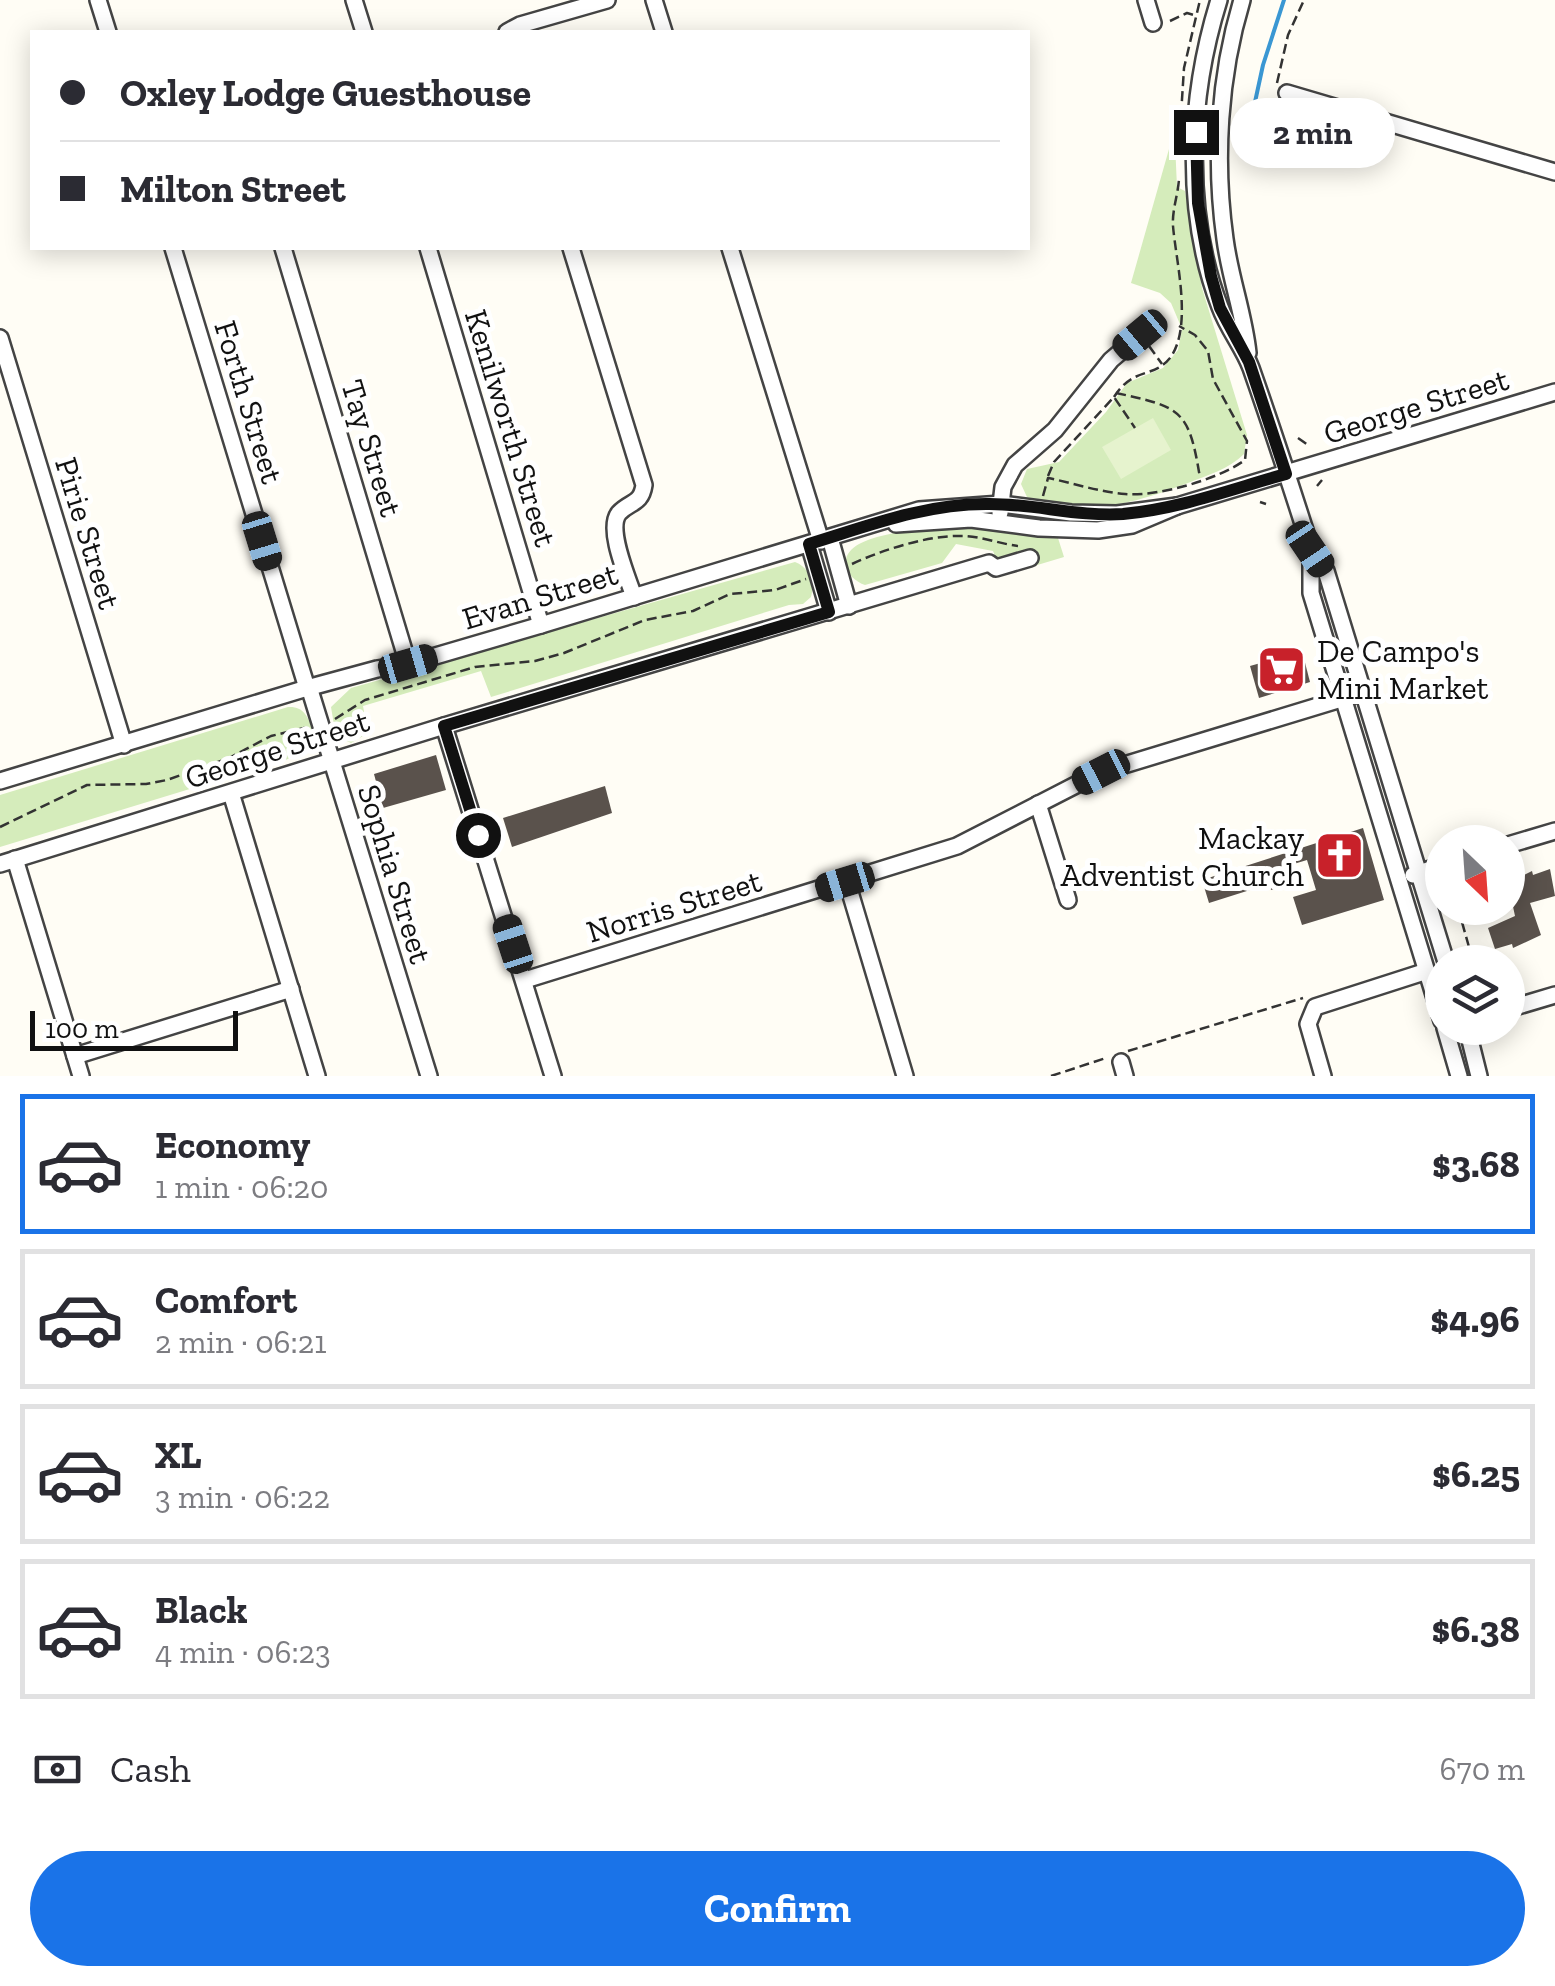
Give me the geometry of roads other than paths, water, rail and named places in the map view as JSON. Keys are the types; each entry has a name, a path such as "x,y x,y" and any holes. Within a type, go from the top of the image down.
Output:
{"street":[{"path":"98,0 107,30"},
{"path":"354,0 363,30"},
{"path":"511,30 607,0"},
{"path":"654,0 663,30"},
{"path":"1146,0 1153,24"},
{"path":"1219,0 1197,106 1196,172 1204,244 1220,308 1249,362 1310,549 1311,593 1425,964"},
{"path":"1242,0 1222,108 1220,201 1249,362"},
{"path":"1287,93 1555,172"},
{"name":"Forth Street","path":"174,250 308,687"},
{"name":"Tay Street","path":"284,250 408,664"},
{"name":"Kenilworth Street","path":"429,250 540,625"},
{"path":"571,250 644,485 638,502 619,513 614,528 634,597"},
{"path":"731,250 820,541 838,569 849,606"},
{"path":"999,522 1005,481 1015,465 1055,430 1111,360 1143,333"},
{"name":"Pirie Street","path":"0,338 124,744"},
{"name":"George Street","path":"999,522 1054,529 1110,529 1138,523 1178,506 1555,392"},
{"name":"Evan Street","path":"0,781 308,687 408,664 919,510 1001,504"},
{"name":"George Street","path":"1001,504 1117,514 1178,506"},
{"name":"Evan Street","path":"866,528 946,520 999,522"},
{"path":"820,541 818,576 829,612"},
{"path":"1310,549 1326,572 1441,945"},
{"name":"George Street","path":"8,862 989,563 996,568 1029,552"},
{"name":"Sophia Street","path":"308,687 429,1076"},
{"name":"Norris Street","path":"525,980 957,846 1101,772 1364,692"},
{"path":"444,726 553,1076"},
{"path":"231,793 317,1076"},
{"path":"1038,804 1068,900"},
{"path":"1525,840 1555,831"},
{"path":"8,862 81,1076"},
{"path":"1400,879 1425,871"},
{"path":"847,882 905,1076"},
{"path":"1323,1076 1310,1018 1320,1004 1425,972"},
{"path":"75,1056 291,989"},
{"path":"1525,1005 1555,995"},
{"path":"1450,1045 1460,1076"},
{"path":"1471,1045 1480,1076"}],"waterway":[{"path":"1255,102 1284,0"}],"place":[{"name":"De Campo's Mini Market","path":"1282,669"},
{"name":"Mackay Adventist Church","path":"1339,856"}]}
